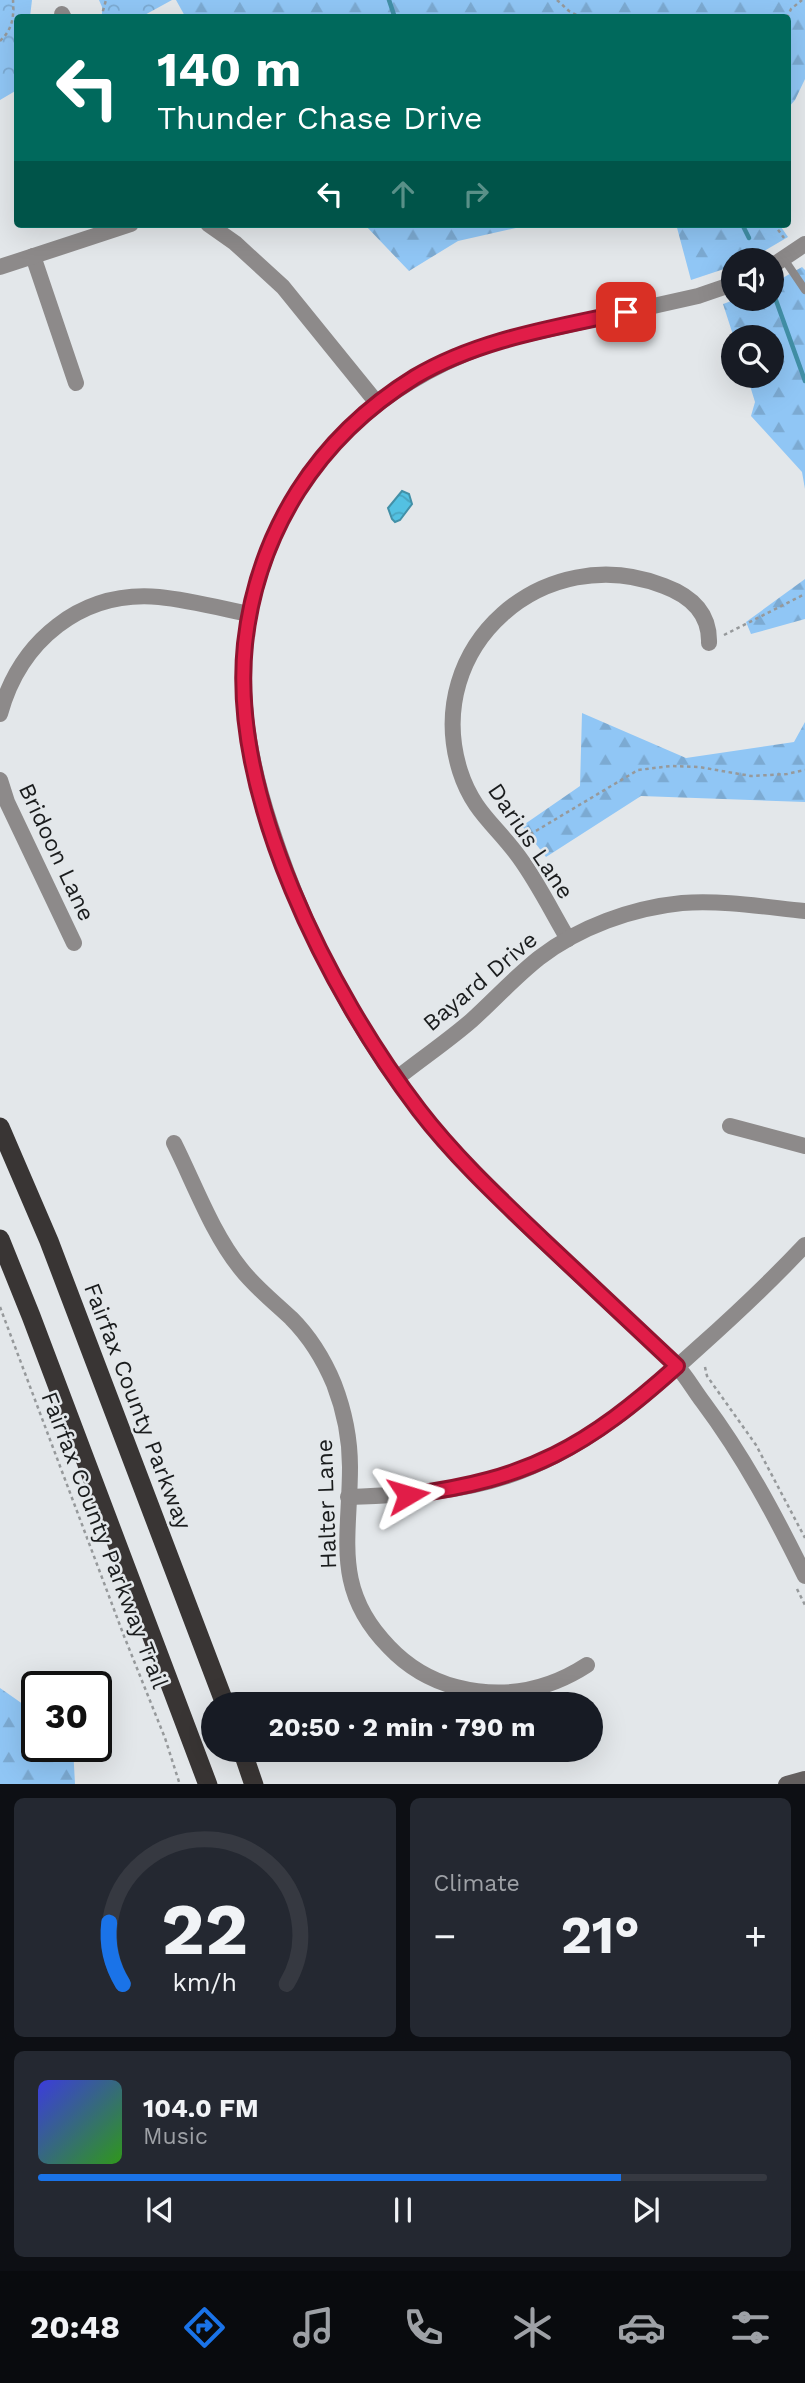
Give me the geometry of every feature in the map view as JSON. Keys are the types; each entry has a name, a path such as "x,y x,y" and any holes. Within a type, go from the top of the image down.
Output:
{"highway":[{"name":"Fairfax County Parkway","path":"0,1126 49,1241 220,1692"},
{"path":"0,1239 208,1784"},
{"path":"246,1762 254,1784"}],"main road":[{"path":"787,1784 805,1780"}],"street":[{"path":"0,267 119,228"},
{"path":"214,228 235,243 283,287 377,403"},
{"path":"784,258 805,244"},
{"path":"33,256 76,383"},
{"path":"721,288 698,296 506,339 478,348 418,376 377,403 326,452 287,509 263,563 249,614 243,678 250,749 264,806 285,870 337,986 373,1046 443,1139 487,1186 677,1366 745,1461 805,1576"},
{"name":"Darius Lane","path":"568,939 527,869 481,814 460,771 453,732 455,705 465,667 485,633 502,614 523,598 557,582 594,574 631,575 670,588 691,600 706,620 709,643"},
{"path":"0,714 8,673 47,633 69,618 103,603 160,597 249,614"},
{"name":"Bridoon Lane","path":"0,780 7,802 74,943"},
{"name":"Bayard Drive","path":"396,1079 471,1020 541,957 568,939 598,925 629,914 684,903 720,902 805,911"},
{"path":"730,1126 805,1146"},
{"name":"Halter Lane","path":"174,1143 226,1249 242,1271 309,1339 328,1371 347,1432 350,1466 346,1545 354,1591 369,1622 382,1640 417,1670 448,1685 470,1691 520,1692 550,1685 587,1665"},
{"path":"348,1497 408,1495 446,1491 482,1483 527,1469 578,1444 610,1423 677,1366 745,1305 805,1245"}],"lane":[{"path":"784,268 805,289"}],"path":[{"path":"0,41 6,36 14,19 13,0"},
{"path":"557,0 575,14"},
{"path":"789,14 802,0"},
{"path":"709,643 805,594"},
{"path":"510,846 638,770 671,766 751,776 805,770"},
{"name":"Fairfax County Parkway Trail","path":"0,1307 165,1738 180,1784"},
{"path":"705,1367 707,1376 756,1445 805,1538"}],"green space":[{"path":"0,0 32,0 30,14 14,14 14,92 0,100"},
{"path":"99,0 172,0 146,14 102,14"},
{"path":"176,0 805,0 805,79 791,105 791,14 184,14"},
{"path":"368,228 516,228 458,241 409,271"},
{"path":"677,228 782,228 788,237 769,248 721,248 721,270 691,280"},
{"path":"802,267 805,270 805,489 802,472 751,416 755,402 751,388 784,388 784,325 730,325 725,311 784,311 784,277"},
{"path":"805,579 805,619 751,634 746,622"},
{"path":"582,713 686,758 794,742 805,722 805,802 641,796 546,857 522,826 580,786"},
{"path":"0,1688 21,1703 21,1762 74,1762 75,1784 0,1784"}],"water":[{"path":"402,491 409,494 412,504 400,520 395,522 388,508"}],"waterway":[{"path":"389,0 394,14"},
{"path":"744,228 749,238"},
{"path":"780,311 805,381"}],"route":[{"path":"408,1495 446,1491 482,1483 545,1461 610,1423 677,1366 487,1186 451,1148 396,1079 337,986 285,870 264,806 250,749 243,678 249,614 259,574 287,509 326,452 377,403 418,376 478,348 506,339 626,312"}]}
